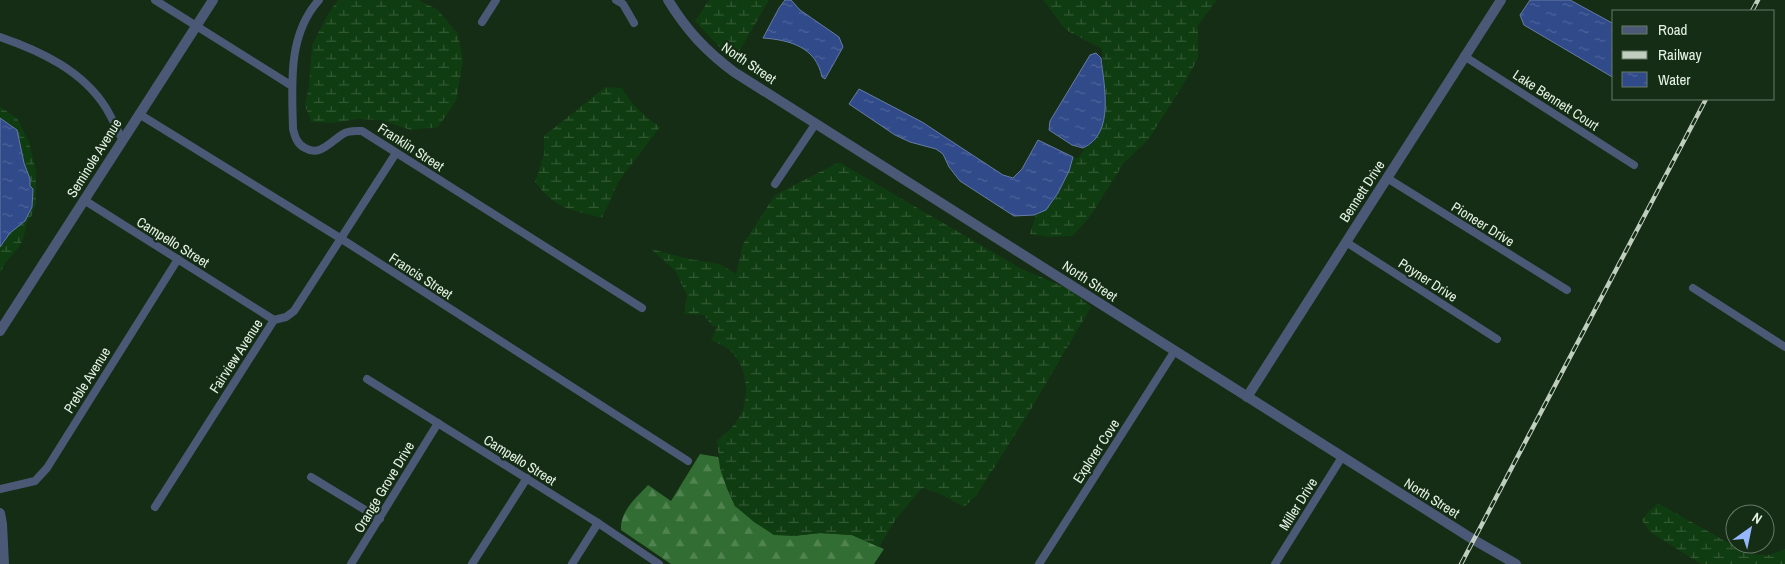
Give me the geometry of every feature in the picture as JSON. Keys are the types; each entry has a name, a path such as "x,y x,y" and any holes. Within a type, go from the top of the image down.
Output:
{"street":[{"path":"155,0 292,86 295,51 300,32 319,0"},
{"name":"Seminole Avenue","path":"0,331 212,0"},
{"path":"482,22 496,0"},
{"path":"616,0 623,4 634,23"},
{"name":"North Street","path":"668,0 683,23 712,55 734,72 1174,352 1474,540 1516,564"},
{"name":"Bennett Drive","path":"1247,397 1501,0"},
{"path":"0,38 50,58 74,73 106,108 122,139"},
{"name":"Lake Bennett Court","path":"1464,56 1634,165"},
{"name":"Franklin Street","path":"292,86 293,129 295,138 306,149 313,152 344,133 352,130 362,131 642,308"},
{"name":"Francis Street","path":"139,114 340,238 688,461"},
{"path":"775,184 816,123"},
{"name":"Fairview Avenue","path":"155,507 274,320 286,317 294,311 396,153"},
{"name":"Pioneer Drive","path":"1386,178 1567,290"},
{"name":"Campello Street","path":"84,200 274,320"},
{"name":"Poyner Drive","path":"1346,242 1497,339"},
{"name":"Preble Avenue","path":"0,489 35,481 47,468 178,259"},
{"path":"1693,288 1785,347"},
{"name":"Explorer Cove","path":"1039,564 1174,352"},
{"name":"Campello Street","path":"367,379 598,523 659,564"},
{"name":"Orange Grove Drive","path":"351,564 438,423"},
{"name":"Miller Drive","path":"1275,564 1342,457"},
{"path":"311,477 380,519"},
{"path":"472,564 526,478"},
{"path":"0,513 4,564"},
{"path":"572,564 598,523"}],"green space":[{"path":"338,0 419,0 438,10 458,34 463,61 456,101 438,127 411,130 380,120 358,119 333,123 311,122 305,105 309,85 312,45 328,14"},
{"path":"709,0 769,0 738,53 722,57 725,53 695,21"},
{"path":"1043,0 1217,0 1198,25 1198,58 1188,77 1148,140 1123,164 1091,215 1073,236 1049,237 1030,234 1036,214 1044,210 1056,198 1068,174 1073,157 1078,158 1086,147 1092,144 1099,135 1105,115 1102,49 1066,30"},
{"path":"605,87 622,88 639,110 660,127 619,181 602,218 573,210 557,203 542,191 535,182 544,154 544,136"},
{"path":"0,107 17,118 29,142 36,171 36,203 19,247 5,263 0,274 0,247 10,233 25,221 32,207 30,179 24,163 17,130 0,118"},
{"path":"839,162 1020,268 1071,290 1091,307 1028,414 976,496 964,507 938,493 922,488 896,519 879,547 852,535 820,533 793,536 774,535 754,522 735,506 720,469 717,440 731,428 741,414 746,392 742,370 738,360 731,351 711,341 717,326 712,326 704,315 684,314 687,296 676,272 651,249 689,259 720,264 736,274 743,244 775,195"},
{"path":"700,454 718,457 727,488 735,506 793,536 820,533 852,535 884,549 874,564 671,564 621,530 621,523 630,505 648,485 671,501"},
{"path":"1658,503 1725,541 1725,554 1769,555 1785,549 1785,564 1701,564 1650,532 1642,520"}],"water":[{"path":"785,0 791,0 800,10 839,37 843,47 825,79 808,52 792,43 763,38"},
{"path":"1530,0 1570,0 1612,23 1612,77 1524,25 1520,15"},
{"path":"1096,53 1101,58 1104,82 1104,121 1100,132 1093,141 1083,148 1072,145 1049,130 1050,121 1090,55"},
{"path":"859,89 922,122 1003,175 1013,178 1022,169 1038,140 1073,157 1069,171 1058,193 1046,210 1034,215 1014,216 960,181 949,167 943,154 936,149 910,142 895,135 849,104"},
{"path":"0,118 17,130 24,163 30,179 30,186 33,189 32,207 25,221 10,233 0,247"}],"railway":[{"path":"1753,10 1758,0"},
{"path":"1461,564 1705,100"}]}
